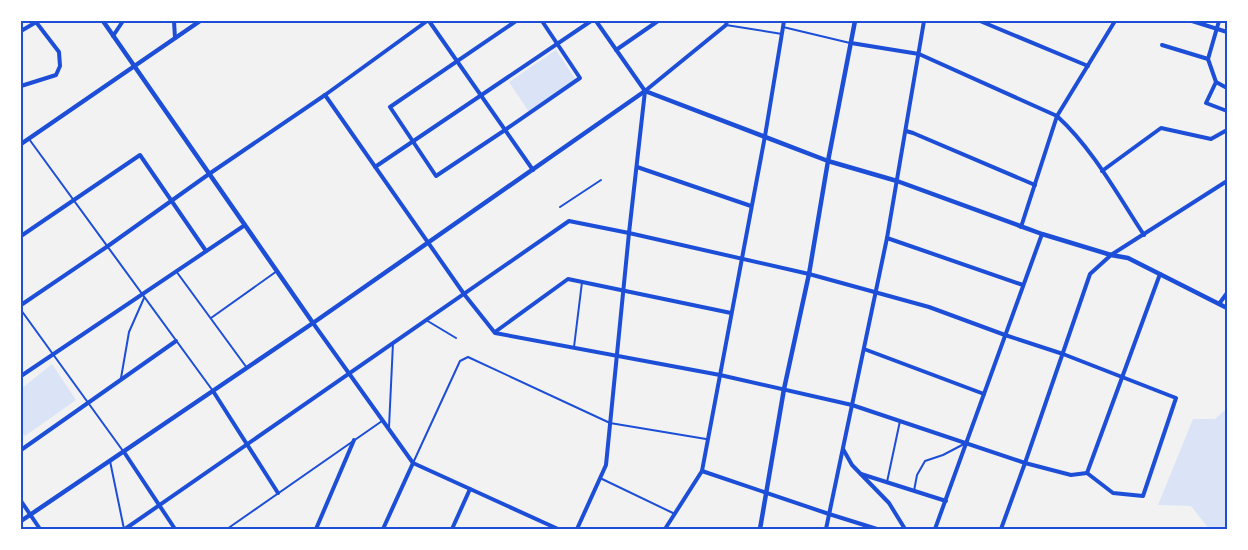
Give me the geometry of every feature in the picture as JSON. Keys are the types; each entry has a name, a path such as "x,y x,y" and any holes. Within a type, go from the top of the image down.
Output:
{"street":[{"path":"103,21 413,463 558,529"},
{"path":"113,36 123,21"},
{"path":"174,21 175,38"},
{"path":"21,144 200,21"},
{"path":"21,305 428,21 533,170"},
{"path":"516,21 390,107 436,176 580,78 542,21"},
{"path":"375,167 593,21 645,91 828,161 897,181 1041,234 1128,258 1227,308"},
{"path":"616,50 658,21"},
{"path":"665,529 702,471 765,136 784,21"},
{"path":"760,529 784,389 855,21"},
{"path":"826,529 877,292 924,21"},
{"path":"980,21 1088,66"},
{"path":"1021,227 1058,116 1115,21"},
{"path":"1192,21 1227,32"},
{"path":"1219,21 1208,59 1216,82 1227,88"},
{"path":"21,31 37,22 59,52 60,66 56,75 21,86"},
{"path":"21,521 313,323 645,91 726,23"},
{"path":"851,43 919,54 1058,116 1072,129 1143,235"},
{"path":"1162,45 1208,59"},
{"path":"1216,82 1206,103 1227,111"},
{"path":"577,529 606,465 645,91"},
{"path":"124,529 464,294 569,221 629,232 808,274 929,307 1123,376 1176,398 1143,496 1113,493 1087,473 1071,475 1025,464 852,405 720,375 495,333 464,294 325,95"},
{"path":"1102,171 1161,128 1211,139 1227,130"},
{"path":"906,131 1035,185"},
{"path":"21,236 140,155 206,251"},
{"path":"637,167 751,206"},
{"path":"1001,529 1090,274 1111,255 1227,181"},
{"path":"21,376 245,225"},
{"path":"935,529 1041,234"},
{"path":"887,238 1023,285"},
{"path":"1087,473 1160,274"},
{"path":"495,333 567,279 731,313"},
{"path":"1219,304 1227,293"},
{"path":"21,450 177,341"},
{"path":"864,349 984,394"},
{"path":"213,391 278,493"},
{"path":"316,529 354,440"},
{"path":"843,449 852,465 889,503 905,529"},
{"path":"124,452 175,529"},
{"path":"383,529 413,463"},
{"path":"702,471 878,529"},
{"path":"860,474 946,501"},
{"path":"452,529 470,489"},
{"path":"21,501 40,529"}],"lane":[{"path":"726,23 782,34"},
{"path":"783,27 851,43"},
{"path":"29,139 213,391"},
{"path":"560,207 601,180"},
{"path":"176,271 247,368"},
{"path":"211,319 277,272"},
{"path":"574,348 582,282"},
{"path":"120,381 129,332 142,296"},
{"path":"21,310 124,452"},
{"path":"426,320 456,338"},
{"path":"389,430 393,343"},
{"path":"413,463 460,361 468,357 610,423 708,439"},
{"path":"227,529 382,420"},
{"path":"886,482 900,420"},
{"path":"914,491 917,475 925,461 966,443"},
{"path":"110,461 124,529"},
{"path":"600,478 675,514"}],"shaded area":[{"path":"556,50 576,80 529,112 509,82"},
{"path":"52,364 76,400 25,436 21,432 21,389"},
{"path":"1227,408 1227,529 1209,529 1191,506 1158,505 1193,419 1215,419"}]}
